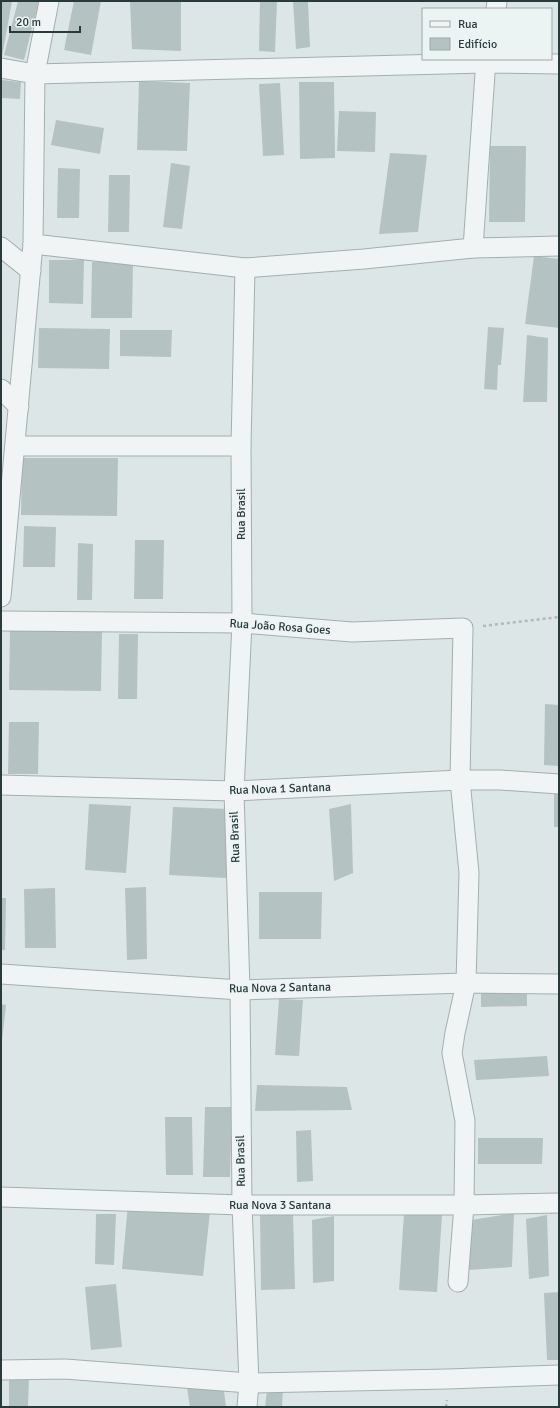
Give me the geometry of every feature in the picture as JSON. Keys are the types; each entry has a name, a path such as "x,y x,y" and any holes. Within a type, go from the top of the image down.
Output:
{"street":[{"path":"1,597 4,525 15,446 32,271 35,74 49,1"},
{"path":"473,248 486,61"},
{"path":"1,68 35,74 486,61 559,64"},
{"path":"33,244 245,268 364,259 473,248 559,246"},
{"path":"1,247 32,271"},
{"name":"Rua Brasil","path":"245,268 241,446 242,623 234,791 240,990 242,1205 249,1383 247,1407"},
{"path":"1,389 19,407"},
{"path":"15,446 241,446"},
{"name":"Rua João Rosa Goes","path":"1,621 242,623 352,632 463,628"},
{"path":"458,1282 464,1205 465,1121 452,1053 466,983 469,873 460,780 463,628"},
{"name":"Rua Nova 1 Santana","path":"1,785 234,791 460,780 500,780 559,784"},
{"name":"Rua Nova 2 Santana","path":"1,974 240,990 466,983 559,984"},
{"name":"Rua Nova 3 Santana","path":"1,1197 242,1205 464,1205 559,1203"},
{"path":"1,1370 65,1370 249,1383 559,1375"}],"path":[{"path":"463,628 559,617"}],"building":[{"path":"1,1 12,1 2,57 1,57"},
{"path":"18,1 39,1 24,60 4,55"},
{"path":"74,1 101,1 91,55 64,50"},
{"path":"130,1 181,1 181,51 132,49"},
{"path":"260,1 277,1 275,52 259,51"},
{"path":"293,1 308,1 310,47 296,49"},
{"path":"1,80 21,82 20,99 1,98"},
{"path":"139,81 190,83 187,151 137,150"},
{"path":"299,82 334,82 335,158 300,159"},
{"path":"280,83 284,155 263,156 259,84"},
{"path":"339,111 376,112 375,152 337,151"},
{"path":"56,120 104,128 100,154 51,145"},
{"path":"490,146 526,146 525,222 489,222"},
{"path":"390,153 427,155 418,232 379,234"},
{"path":"171,163 190,166 182,229 163,227"},
{"path":"58,168 80,169 79,218 57,218"},
{"path":"109,175 130,175 129,232 108,232"},
{"path":"534,256 559,259 559,328 525,324"},
{"path":"49,260 84,260 83,304 49,303"},
{"path":"92,262 133,262 132,318 91,318"},
{"path":"488,327 504,328 501,365 498,365 497,390 484,389"},
{"path":"39,328 110,329 109,369 38,368"},
{"path":"120,330 172,330 171,357 120,356"},
{"path":"527,335 548,338 547,402 523,402"},
{"path":"22,458 118,458 117,516 21,515"},
{"path":"24,526 56,527 55,567 23,567"},
{"path":"135,540 164,540 163,599 134,599"},
{"path":"78,543 93,544 92,600 77,600"},
{"path":"10,630 102,631 101,691 9,690"},
{"path":"119,634 138,634 137,699 118,699"},
{"path":"545,704 559,705 559,766 544,765"},
{"path":"9,722 39,722 38,774 8,774"},
{"path":"554,792 559,792 559,827 554,827"},
{"path":"89,804 131,806 126,873 85,870"},
{"path":"351,804 353,873 334,881 329,809"},
{"path":"173,807 229,809 226,878 169,875"},
{"path":"146,887 147,959 127,960 125,888"},
{"path":"55,888 56,948 25,948 24,889"},
{"path":"259,892 322,892 321,939 259,939"},
{"path":"1,898 6,898 5,950 1,950"},
{"path":"527,987 527,1006 481,1007 481,988"},
{"path":"279,999 303,1000 299,1056 275,1055"},
{"path":"1,1004 6,1005 2,1041 1,1041"},
{"path":"547,1056 549,1076 476,1080 474,1060"},
{"path":"257,1085 347,1087 352,1110 255,1111"},
{"path":"205,1107 232,1107 230,1177 203,1177"},
{"path":"165,1117 192,1117 193,1175 166,1175"},
{"path":"311,1130 313,1181 297,1182 296,1131"},
{"path":"478,1138 543,1138 542,1164 478,1164"},
{"path":"128,1204 210,1212 203,1276 122,1269"},
{"path":"293,1212 295,1289 261,1290 260,1213"},
{"path":"404,1213 442,1215 437,1292 399,1290"},
{"path":"514,1213 512,1267 468,1270 471,1220"},
{"path":"96,1214 116,1214 114,1265 95,1264"},
{"path":"547,1215 549,1276 529,1279 526,1219"},
{"path":"334,1216 334,1281 313,1283 312,1220"},
{"path":"116,1284 122,1347 91,1350 85,1287"},
{"path":"559,1292 559,1360 547,1360 544,1293"},
{"path":"9,1375 29,1376 28,1407 9,1407"},
{"path":"223,1383 226,1407 190,1407 187,1388"},
{"path":"283,1387 282,1407 265,1407 267,1390"}]}
